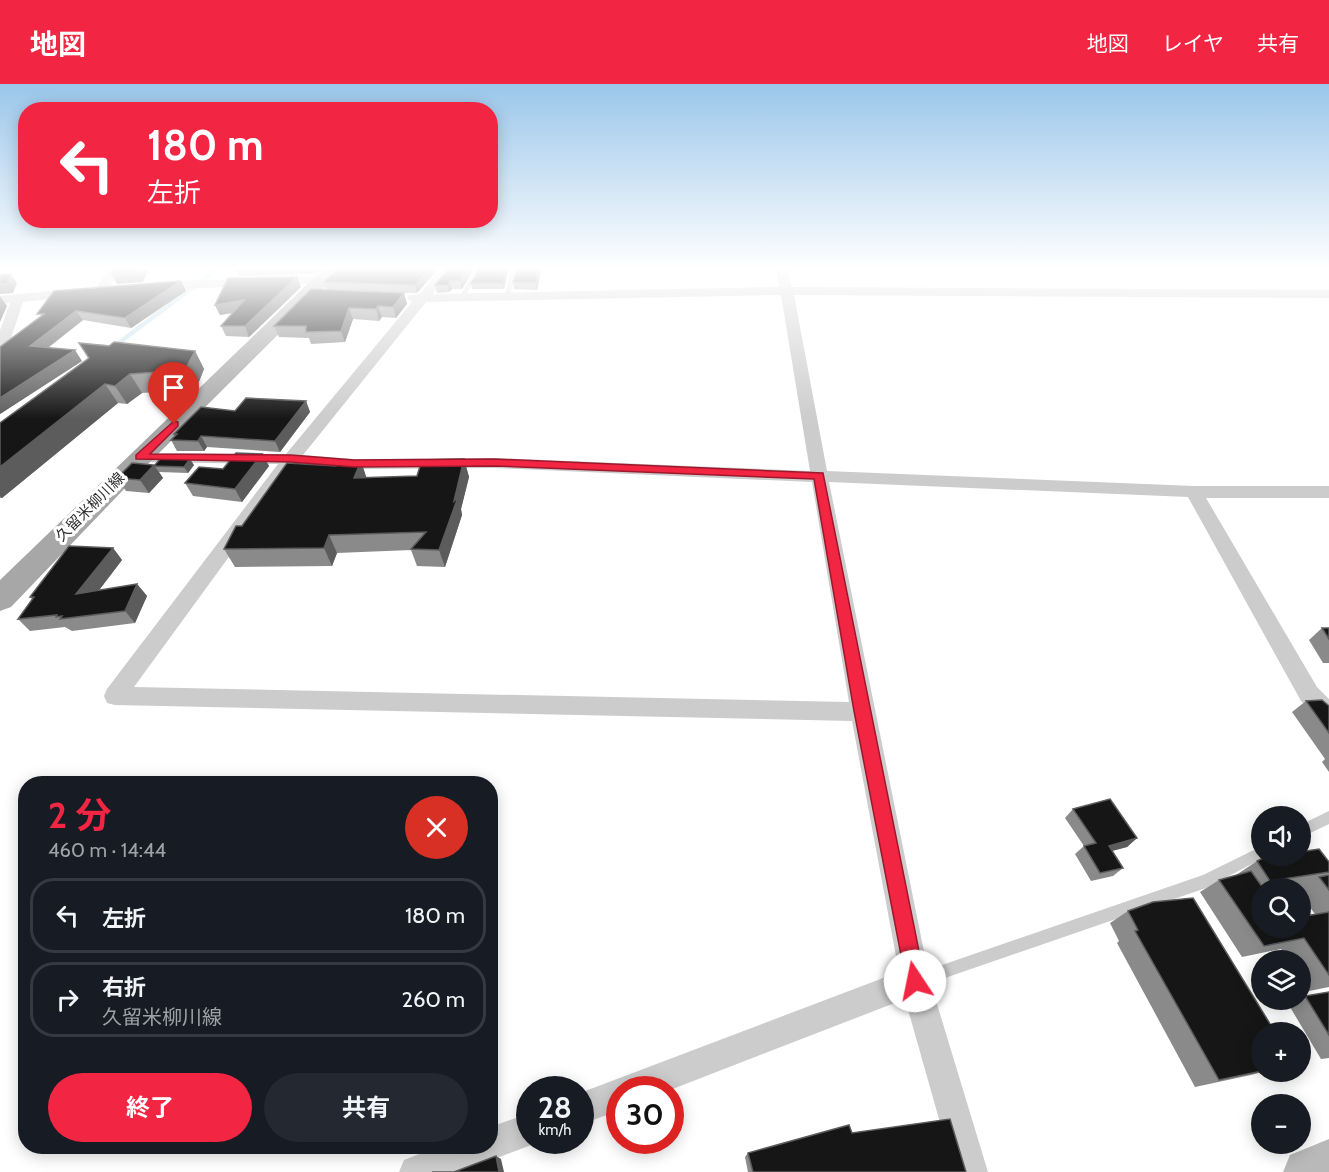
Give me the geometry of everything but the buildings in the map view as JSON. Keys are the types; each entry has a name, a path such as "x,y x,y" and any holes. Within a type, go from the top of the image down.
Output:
{"main road":[{"name":"久留米柳川線","path":"0,599 140,457 289,318"},
{"path":"1307,1172 1329,1163"}],"street":[{"path":"0,350 11,318"},
{"path":"407,318 291,459 115,696 862,711"},
{"path":"792,318 862,711 915,981 971,1172"},
{"path":"140,457 291,459 354,464 495,463 1194,492 1329,492"},
{"path":"1194,492 1309,694 1329,714"},
{"path":"667,1076 915,981"},
{"path":"498,1141 516,1134"},
{"path":"416,1172 463,1154"}],"lane":[{"path":"1311,826 1329,817"},
{"path":"915,981 1206,881 1251,858"}],"waterway":[{"path":"112,348 152,318"}],"route":[{"path":"174,424 140,457 291,459 354,464 495,463 819,476 915,981"}]}
